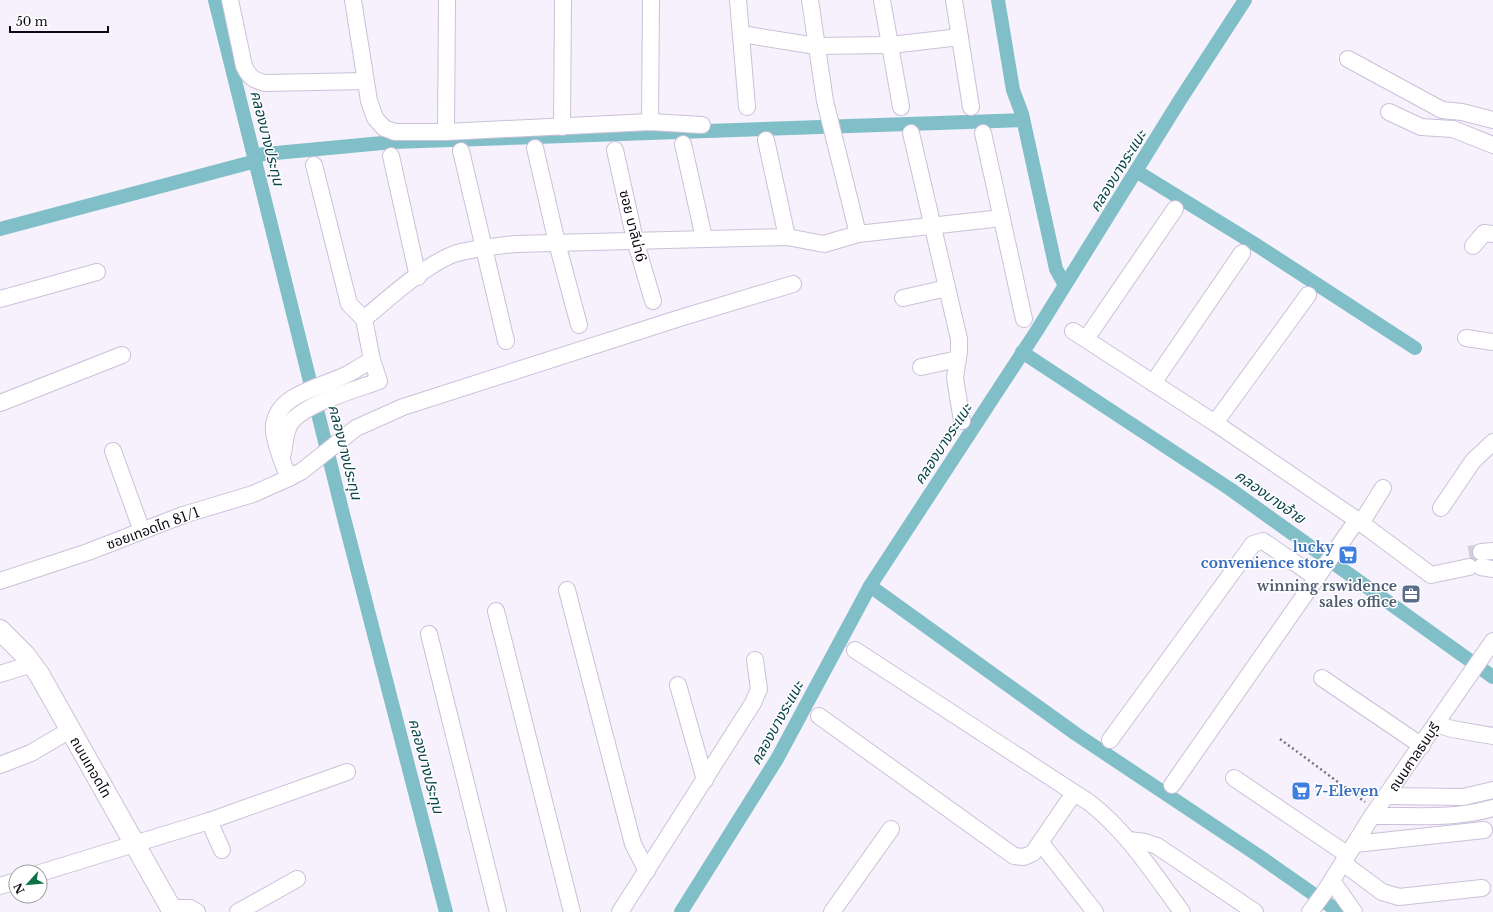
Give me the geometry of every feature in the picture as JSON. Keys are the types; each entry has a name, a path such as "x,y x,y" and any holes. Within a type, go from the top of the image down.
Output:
{"main road":[{"name":"ถนนเทอดไท","path":"0,630 32,664 43,680 172,910"}],"street":[{"path":"230,0 244,66 248,75 255,81 365,81"},
{"path":"353,0 369,101 375,118 384,128 395,132 446,132 650,122 702,125"},
{"path":"446,132 447,0"},
{"path":"562,127 563,0"},
{"path":"650,122 651,0"},
{"path":"738,0 747,108"},
{"path":"810,0 825,101 858,234"},
{"path":"882,0 901,107"},
{"path":"954,0 971,107"},
{"path":"741,34 816,46 889,45 960,37"},
{"path":"1348,59 1442,110 1462,112 1493,120"},
{"path":"1389,112 1421,126 1453,129 1493,145"},
{"path":"983,132 1024,319"},
{"path":"911,133 958,339 956,388 962,420"},
{"path":"766,140 787,237"},
{"path":"683,144 704,238"},
{"path":"535,148 557,243 579,325"},
{"name":"ซอย บาลีน่า6","path":"615,150 635,240 653,301"},
{"path":"461,151 506,341"},
{"path":"391,156 418,277"},
{"path":"282,462 286,431 292,421 301,414 333,397 379,381 372,360 364,319 349,304 314,165"},
{"path":"1175,209 1079,335 1215,423 1359,521 1430,575 1450,571 1461,560 1481,560"},
{"path":"364,319 396,292 444,259 457,254 483,248 515,244 787,237 824,244 858,234 1002,218"},
{"path":"1473,246 1484,233 1493,234"},
{"path":"1153,383 1242,253"},
{"path":"0,299 96,272"},
{"name":"ซอยเทอดไท 81/1","path":"0,581 88,552 183,515 253,494 302,471 356,428 403,407 680,318 793,284"},
{"path":"903,298 947,288"},
{"path":"1215,423 1308,295"},
{"path":"1466,338 1493,342"},
{"path":"0,403 122,355"},
{"path":"921,367 958,359"},
{"path":"289,478 282,462 273,426 278,410 294,397 329,380 347,374 372,360"},
{"path":"347,374 352,390"},
{"path":"1441,508 1473,461 1493,442"},
{"path":"113,451 142,531"},
{"path":"1172,785 1326,566 1383,488"},
{"path":"1110,740 1253,544 1263,541 1326,566"},
{"path":"567,590 633,844 647,871"},
{"path":"496,611 572,912"},
{"path":"429,634 498,912"},
{"name":"ถนนศาลธนบุรี","path":"1312,909 1328,887 1374,813 1388,796 1493,641"},
{"path":"855,650 1074,793 1111,820 1129,840 1182,912"},
{"path":"620,912 758,695 755,660"},
{"path":"0,674 32,664"},
{"path":"1322,678 1422,746"},
{"path":"678,685 705,780"},
{"path":"819,716 1014,856 1024,857 1033,853 1074,793"},
{"path":"1436,724 1452,729 1493,736"},
{"path":"0,764 31,753 70,730"},
{"path":"48,871 209,821 347,772"},
{"path":"1234,778 1349,854 1382,892 1399,897 1482,888"},
{"path":"1388,796 1463,797 1486,792"},
{"path":"1463,797 1463,814"},
{"path":"1374,813 1463,814 1487,810"},
{"path":"209,821 222,850"},
{"path":"832,912 891,829"},
{"path":"1349,854 1484,830"},
{"path":"1129,840 1145,842 1157,846 1254,912"},
{"path":"1041,843 1095,912"},
{"path":"238,912 297,879"},
{"path":"1328,887 1354,912"},
{"path":"172,910 190,908 197,912"}],"path":[{"path":"1280,739 1374,813"}],"waterway":[{"name":"คลองบางประทุน","path":"215,0 344,518 446,912"},
{"path":"998,0 1013,90 1022,114 1056,269 1065,285"},
{"name":"คลองบางระแนะ","path":"681,912 777,759 870,586 1036,332 1180,100 1245,0"},
{"path":"254,155 393,142 1023,120"},
{"path":"0,229 256,161"},
{"path":"1136,171 1258,246 1415,348"},
{"name":"คลองบางอ้าย","path":"1022,352 1230,489 1493,677"},
{"path":"870,586 1076,734 1259,856 1339,912"}],"tunnel":[{"path":"1469,554 1481,552"}],"place":[{"name":"lucky convenience store","path":"1348,555"},
{"name":"winning rswidence sales office","path":"1411,594"},
{"name":"7-Eleven","path":"1301,791"}]}
